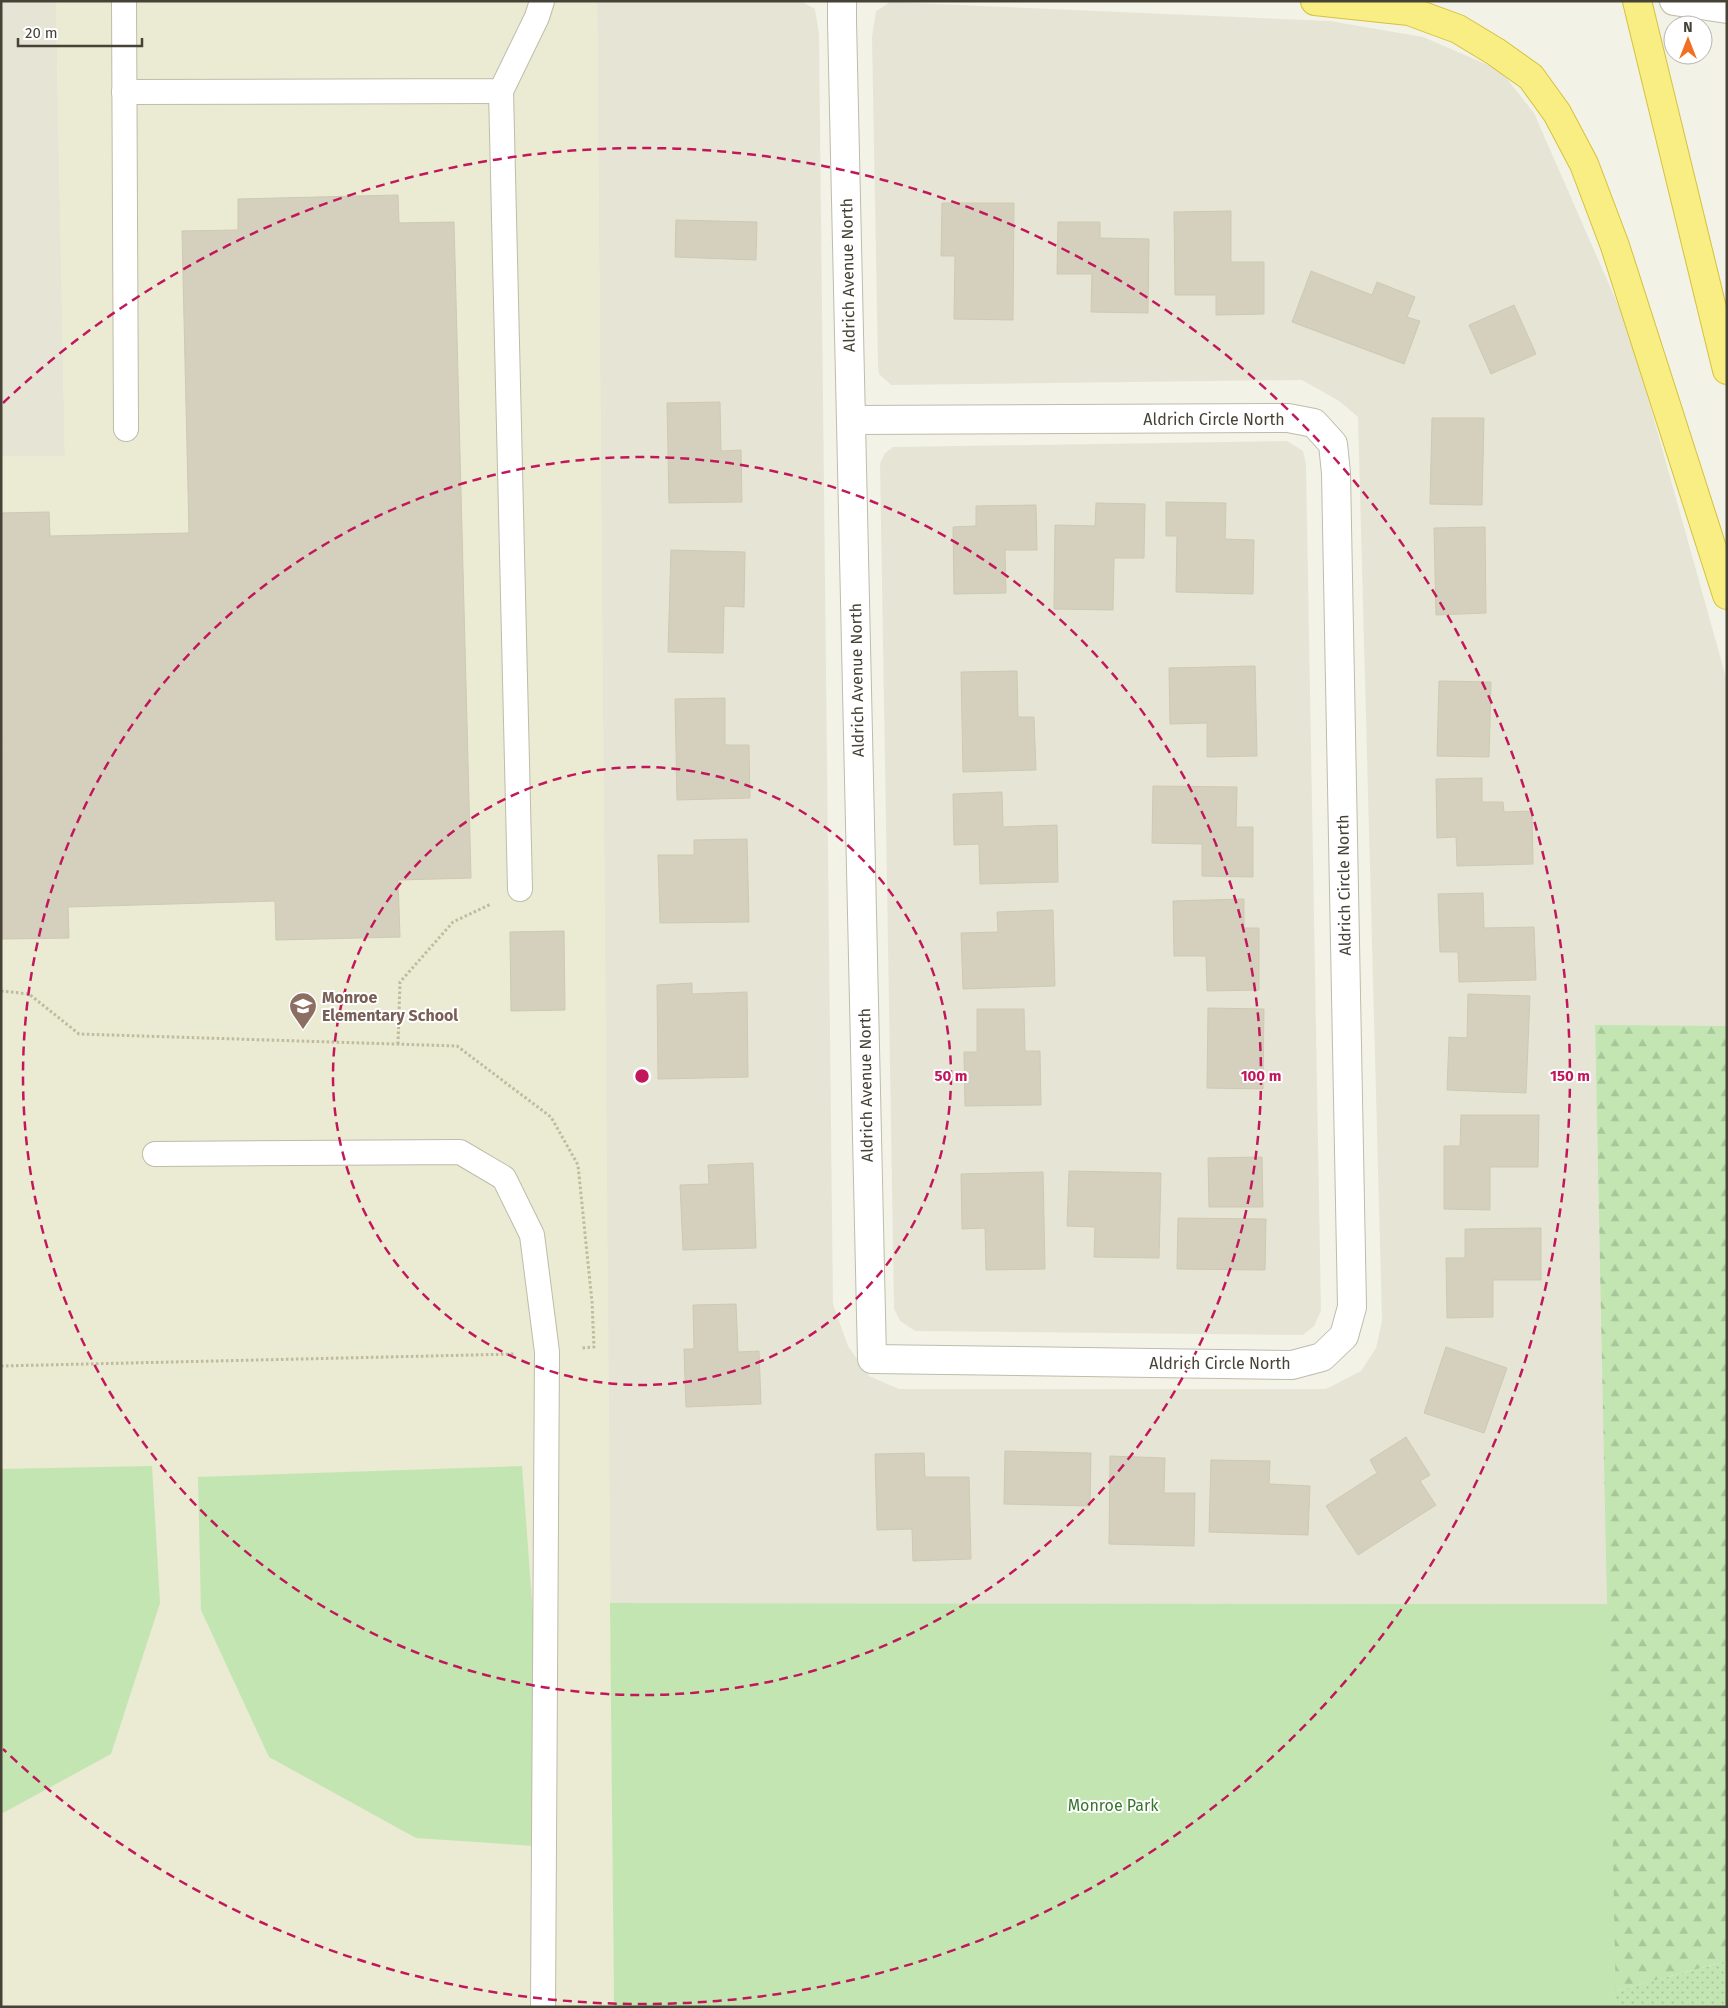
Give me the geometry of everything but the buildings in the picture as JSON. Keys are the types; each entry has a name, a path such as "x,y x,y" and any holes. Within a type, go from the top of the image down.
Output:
{"highway":[{"path":"1315,1 1409,11 1458,28 1531,77 1558,113 1584,164 1615,246 1727,595"},
{"path":"1637,1 1727,370"}],"street":[{"name":"Aldrich Avenue North","path":"842,1 872,1359"},
{"path":"1674,1 1727,9"},
{"name":"Aldrich Circle North","path":"852,420 1288,418 1314,423 1333,444 1337,483 1352,1307 1344,1336 1322,1356 1292,1365 872,1359"}],"lane":[{"path":"124,1 126,429"},
{"path":"520,889 501,91 537,17 542,1"},
{"path":"124,92 501,91"},
{"path":"155,1154 460,1152 504,1178 532,1235 547,1352 543,2007"}],"path":[{"path":"398,1044 400,982 453,922 520,889"},
{"path":"1,1366 499,1355"}],"shaded area":[{"path":"1,1 56,1 65,456 1,456"},
{"name":"Monroe Elementary School","path":"56,1 597,1 614,2007 1,2007 1,456 65,456"},
{"path":"597,1 801,1 815,9 819,34 833,1304 848,1346 869,1376 899,1389 1326,1389 1361,1371 1376,1348 1382,1321 1358,417 1339,401 1302,380 891,385 879,374 878,367 872,37 876,11 890,2 1330,21 1423,37 1500,70 1534,113 1629,330 1727,681 1727,1026 1595,1026 1608,1604 610,1603"},
{"path":"1287,441 1303,451 1306,464 1321,1311 1314,1326 1303,1335 915,1331 900,1321 894,1309 880,463 885,453 893,447"}],"green space":[{"path":"1595,1025 1727,1026 1727,1961 1615,1991"},
{"path":"152,1466 160,1603 111,1754 1,1814 1,1469"},
{"path":"522,1466 550,1847 416,1838 269,1757 201,1610 198,1477"},
{"name":"Monroe Park","path":"610,1603 1608,1604 1616,2007 614,2007"},
{"path":"1727,1961 1727,2007 1616,2007 1615,1991"}],"place":[{"name":"Monroe Elementary School","path":"303,1030"}]}
